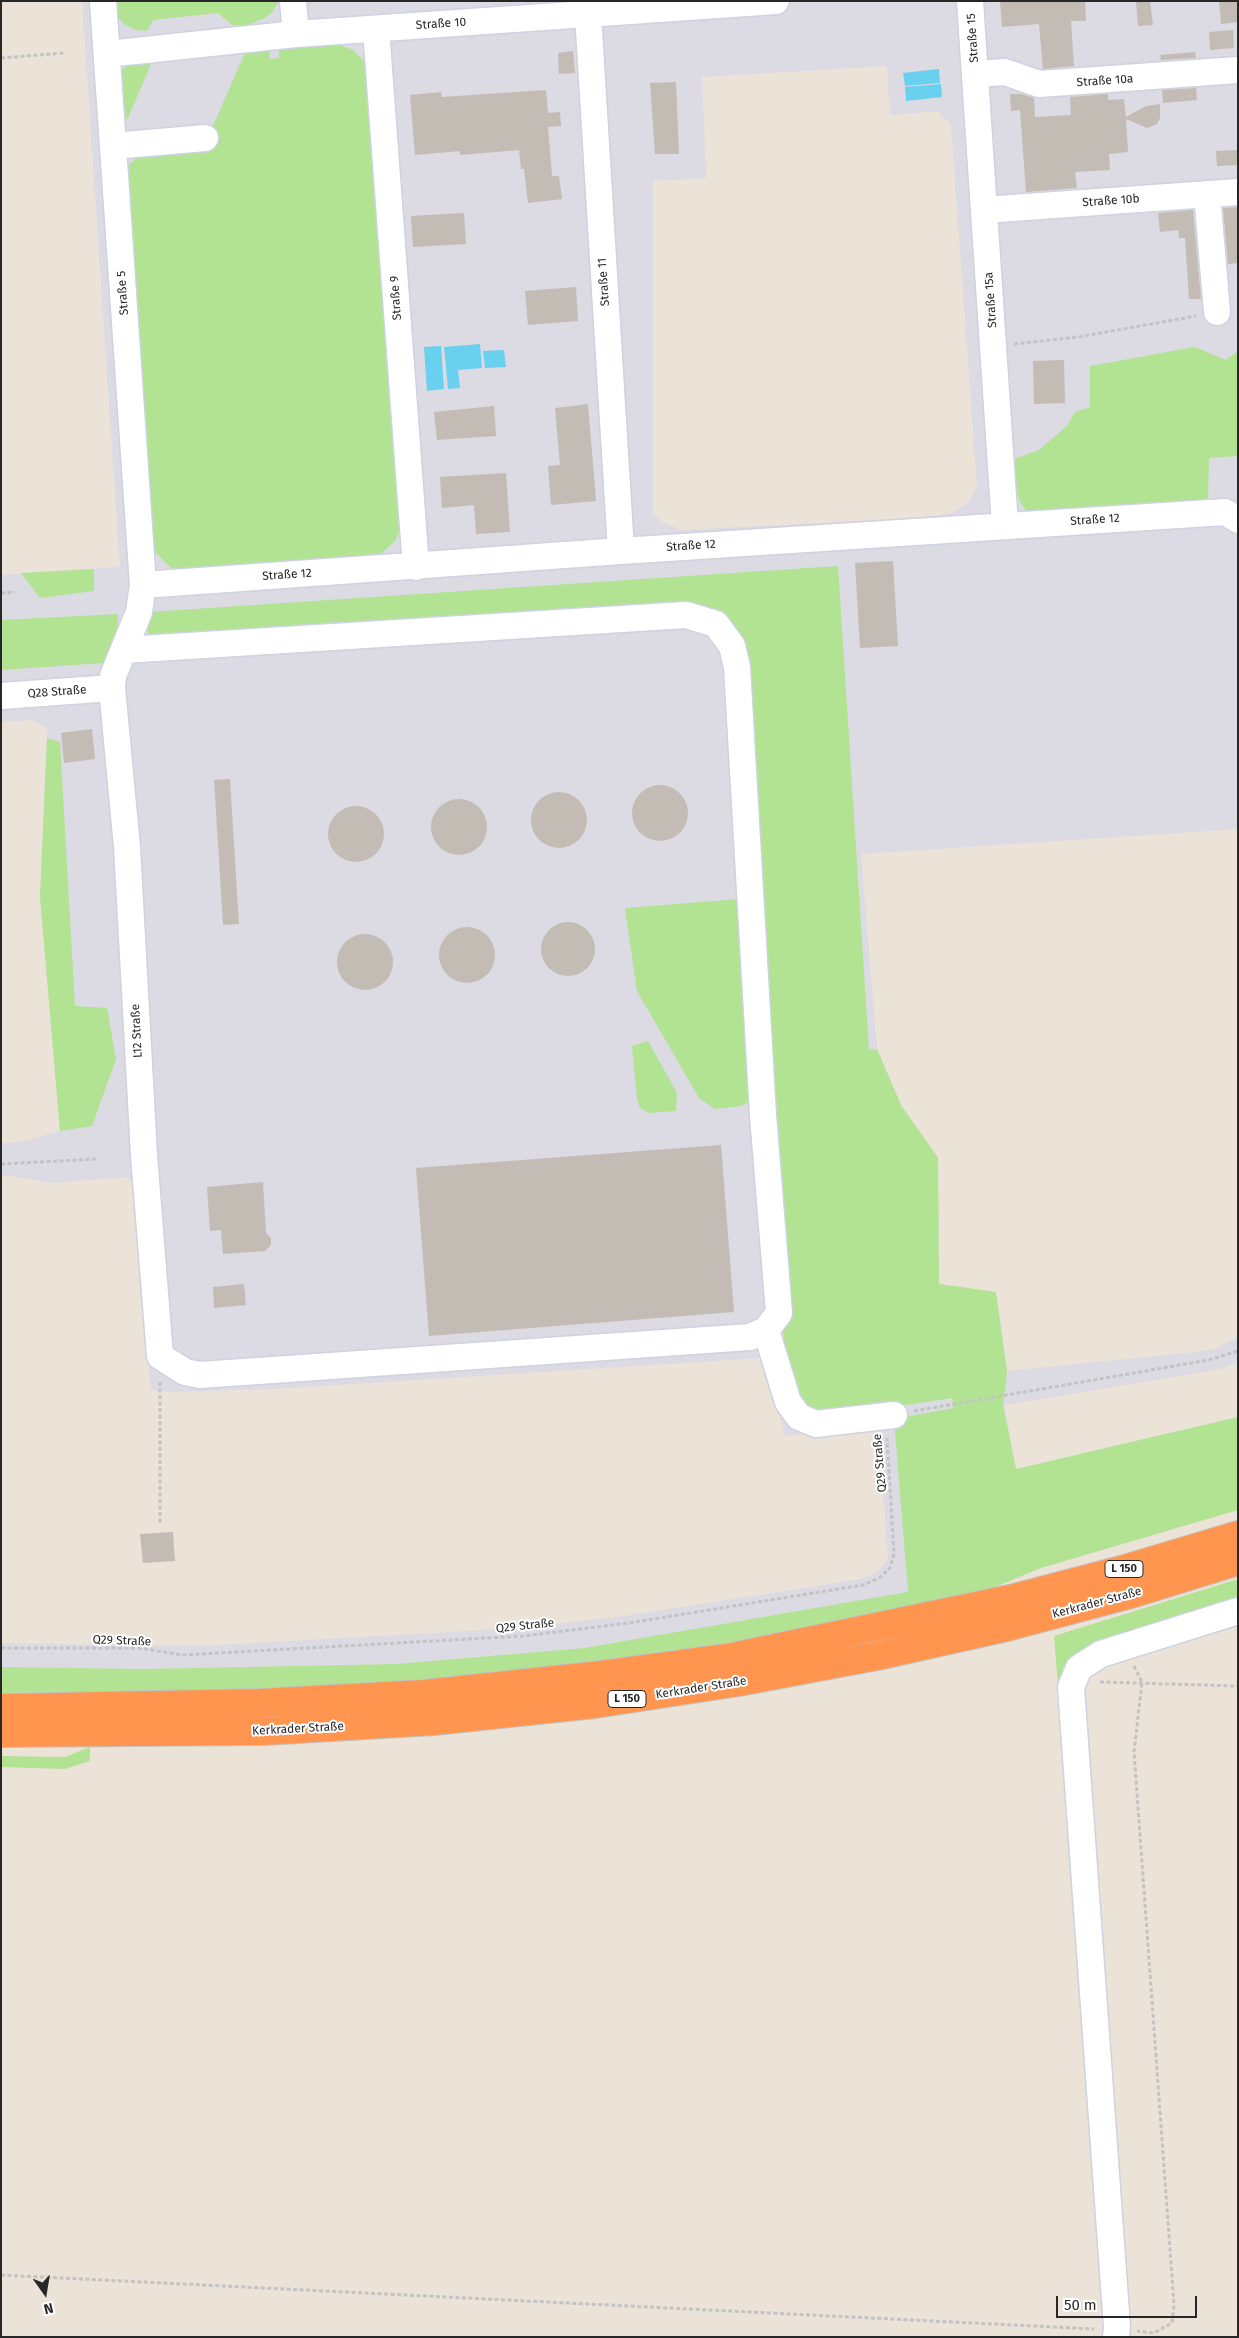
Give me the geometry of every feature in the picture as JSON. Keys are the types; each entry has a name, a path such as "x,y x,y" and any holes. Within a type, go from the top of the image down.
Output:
{"highway":[{"name":"Kerkrader Straße","path":"1,1708 260,1703 414,1694 592,1676 732,1656 1010,1599 1121,1570 1238,1535"},
{"name":"Kerkrader Straße","path":"1,1734 264,1731 434,1721 595,1704 739,1682 877,1656 1007,1627 1135,1592 1238,1561"}],"street":[{"name":"Straße 5","path":"103,1 143,585 139,612 124,650"},
{"path":"293,1 296,34"},
{"name":"Straße 10","path":"107,54 296,34 376,29 463,12 588,14 776,1"},
{"name":"Straße 15","path":"970,1 975,74"},
{"name":"Straße 11","path":"588,14 621,551"},
{"name":"Straße 9","path":"376,29 416,566"},
{"name":"Straße 10a","path":"975,74 1005,72 1039,84 1238,70"},
{"name":"Straße 15a","path":"975,74 1005,526"},
{"path":"114,146 206,138"},
{"name":"Straße 10b","path":"984,210 1238,192"},
{"path":"1207,194 1217,312"},
{"name":"Straße 12","path":"143,585 621,551 1225,512 1238,520"},
{"path":"124,650 686,615 716,624 732,646 737,667 763,1115 779,1313 766,1330 750,1337 200,1376 185,1372 167,1362"},
{"name":"L12 Straße","path":"124,650 113,676 112,688 127,847 144,1155 167,1362"},
{"name":"Q28 Straße","path":"1,696 112,688"},
{"path":"766,1330 788,1402 799,1417 816,1424 889,1415"},
{"path":"1116,2332 1071,1687 1079,1668 1101,1654 1238,1611"}],"path":[{"path":"1,58 64,53"},
{"path":"994,346 1078,337 1217,312"},
{"path":"1,592 15,592"},
{"path":"1,1164 96,1159"},
{"path":"889,1415 1209,1360 1238,1351"},
{"path":"160,1525 167,1362"},
{"name":"Q29 Straße","path":"1,1648 139,1648 182,1654 524,1636 630,1622 863,1585 879,1578 890,1568 894,1554 889,1415"},
{"path":"1,2275 1092,2329 1116,2332 1154,2333 1172,2323 1174,2305 1134,1752 1142,1682 1124,1647"},
{"path":"1075,1679 1089,1682 1238,1686"}],"shaded area":[{"path":"82,1 1238,1 1238,829 861,854 877,1049 901,1105 938,1158 939,1284 996,1292 1007,1371 1196,1352 1218,1348 1238,1337 1238,1362 1220,1369 1004,1405 1016,1469 1238,1417 907,1579 908,1593 584,1648 396,1664 143,1669 1,1667 1,1643 200,1646 522,1628 631,1615 861,1579 877,1572 888,1560 879,1432 873,1427 785,1436 768,1365 763,1358 273,1389 171,1392 151,1390 135,1183 126,1177 52,1183 1,1176 1,1143 21,1142 60,1131 40,897 47,728 31,720 1,722 1,575 120,567","holes":["887,66 890,115 938,111 951,125 977,488 967,504 950,514 903,519 682,530 664,523 653,514 653,181 706,178 702,77"]}],"green space":[{"path":"112,1 279,1 272,12 265,18 248,25 232,25 218,13 153,20 147,31 136,30 125,25 116,15"},
{"path":"335,43 353,50 366,63 401,528 395,541 377,557 185,573 171,568 153,550 127,167 136,158 153,148 206,142 247,48 269,47 270,59 279,58 279,47"},
{"path":"150,59 151,64 128,118 124,120 118,78 127,63"},
{"path":"1195,347 1226,360 1238,351 1238,456 1209,458 1208,501 1030,515 1021,504 1012,479 1011,460 1039,450 1067,426 1075,412 1090,407 1090,366"},
{"path":"838,566 869,1050 877,1049 901,1105 938,1158 939,1284 996,1292 1007,1372 1003,1405 1016,1469 1238,1417 1238,1510 1041,1568 983,1592 813,1628 662,1654 541,1669 313,1689 1,1693 1,1667 143,1669 396,1664 584,1648 908,1592 894,1419 953,1408 952,1398 829,1417 801,1405 786,1355 783,1330 785,1315 726,623 160,641 148,635 147,625 149,612"},
{"path":"94,569 94,591 40,598 21,573"},
{"path":"118,614 117,634 103,663 1,670 1,620"},
{"path":"47,738 60,742 75,1006 107,1008 116,1059 92,1126 60,1131 40,897"},
{"path":"740,899 752,1100 741,1106 715,1109 699,1098 637,991 625,908"},
{"path":"648,1041 677,1093 676,1111 649,1113 640,1108 637,1098 632,1046"},
{"path":"1238,1579 1238,1601 1111,1641 1059,1698 1054,1636"},
{"path":"90,1747 90,1761 65,1769 1,1767 1,1756 65,1757"}],"water":[{"path":"939,69 940,83 905,86 903,73"},
{"path":"941,84 942,97 906,101 905,87"},
{"path":"480,344 482,368 458,370 460,388 448,389 444,347"},
{"path":"441,346 444,389 427,391 424,347"},
{"path":"504,350 506,367 485,368 483,351"}],"building":[{"path":"1000,1 1085,1 1086,21 1071,21 1074,66 1043,69 1039,24 1002,27"},
{"path":"1136,1 1150,1 1153,25 1138,26"},
{"path":"1219,1 1238,1 1238,22 1221,24"},
{"path":"1233,30 1234,48 1210,50 1209,32"},
{"path":"573,51 575,73 559,74 558,53"},
{"path":"1195,52 1196,58 1161,60 1160,55"},
{"path":"676,82 679,154 655,154 650,83"},
{"path":"1196,88 1197,100 1163,103 1162,90"},
{"path":"546,90 548,113 560,112 561,126 548,127 552,176 559,176 562,199 528,203 524,169 521,169 519,150 460,155 460,151 415,155 410,95 441,92 442,97"},
{"path":"1010,94 1021,94 1034,98 1035,117 1071,115 1070,97 1108,94 1108,100 1124,99 1126,117 1146,106 1160,104 1160,118 1157,124 1147,128 1126,119 1128,152 1109,154 1110,170 1075,172 1077,188 1026,192 1020,110 1011,111"},
{"path":"1238,150 1238,165 1217,166 1216,151"},
{"path":"1238,207 1238,263 1228,264 1223,208"},
{"path":"1193,210 1201,299 1189,299 1185,238 1179,238 1178,230 1160,232 1158,213"},
{"path":"464,213 466,244 413,247 411,216"},
{"path":"576,287 578,321 528,325 525,291"},
{"path":"1064,360 1065,403 1034,404 1033,361"},
{"path":"588,404 596,501 551,505 548,466 560,465 555,408"},
{"path":"494,406 496,436 437,440 434,412"},
{"path":"506,473 510,532 476,534 474,505 442,508 440,477"},
{"path":"893,561 898,646 860,648 855,563"},
{"path":"92,729 95,759 64,763 61,733"},
{"path":"230,779 239,924 223,925 214,780"},
{"path":"660,785 680,793 688,813 680,833 660,841 640,833 632,813 640,793"},
{"path":"559,792 570,794 579,800 585,809 587,820 585,831 579,840 570,846 559,848 548,846 539,840 533,831 531,820 533,809 539,800 548,794"},
{"path":"459,799 474,804 482,812 487,827 482,842 474,850 459,855 444,850 436,842 431,827 436,812 444,804"},
{"path":"356,806 371,811 379,819 384,834 379,849 371,857 356,862 341,857 333,849 328,834 333,819 341,811"},
{"path":"563,922 573,922 583,926 591,934 595,949 591,964 583,972 573,976 563,976 553,972 545,964 541,954 541,944 545,934 553,926"},
{"path":"467,927 478,929 487,935 493,944 495,955 493,966 487,975 478,981 467,983 456,981 447,975 441,966 439,955 441,944 447,935 456,929"},
{"path":"365,934 380,939 388,947 393,962 388,977 380,985 365,990 350,985 342,977 337,962 342,947 350,939"},
{"path":"721,1145 734,1312 429,1336 416,1168"},
{"path":"263,1182 266,1233 271,1238 271,1245 265,1251 223,1254 221,1230 210,1231 207,1187"},
{"path":"244,1284 246,1305 214,1308 213,1287"},
{"path":"173,1532 175,1561 143,1563 140,1534"}]}
